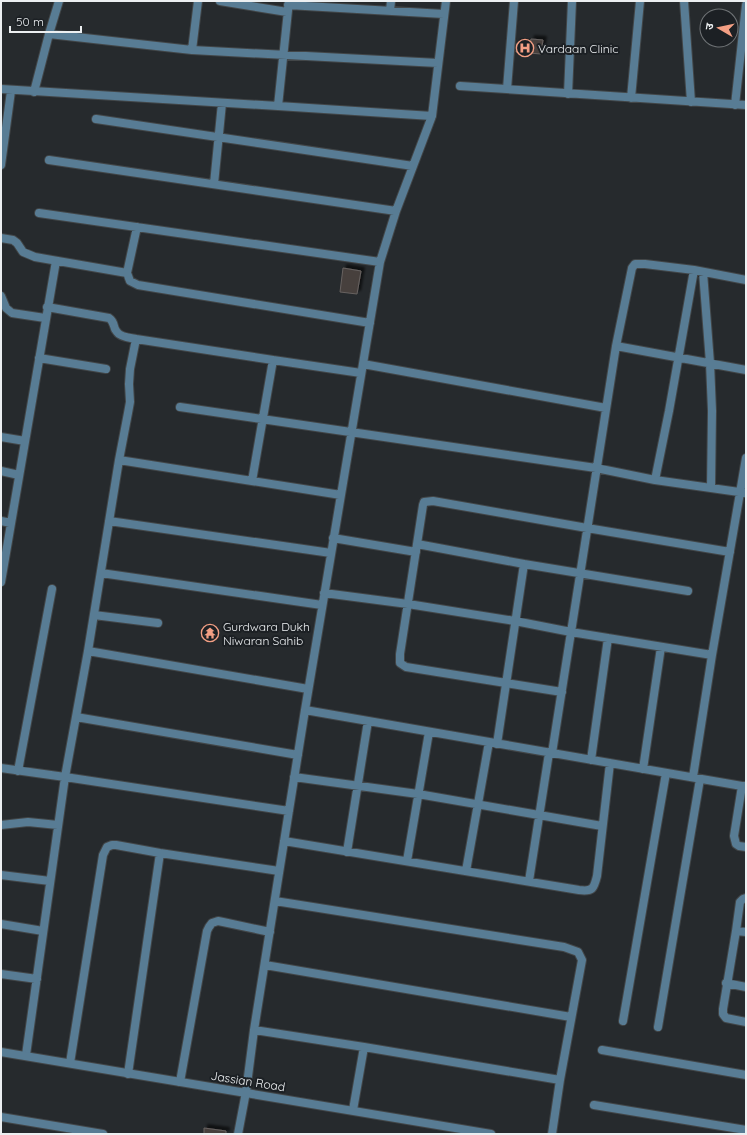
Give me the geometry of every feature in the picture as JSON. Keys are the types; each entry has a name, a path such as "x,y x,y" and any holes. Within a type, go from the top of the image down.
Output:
{"street":[{"path":"34,92 59,1"},
{"path":"192,50 198,1"},
{"path":"220,1 444,14"},
{"path":"390,11 391,1"},
{"path":"238,1134 246,1092 254,1030 308,689 380,262 396,211 432,116 446,1"},
{"path":"507,89 514,1"},
{"path":"568,94 572,1"},
{"path":"631,98 640,1"},
{"path":"684,1 691,102"},
{"path":"736,105 746,5"},
{"path":"278,106 288,6"},
{"path":"49,34 192,50 438,63"},
{"path":"460,86 746,105"},
{"path":"1,90 432,116"},
{"path":"1,165 11,90"},
{"path":"214,184 222,103"},
{"path":"96,119 413,166"},
{"path":"50,160 396,211"},
{"path":"39,213 380,262"},
{"path":"137,226 127,273 130,281 138,286 370,323"},
{"path":"1,238 15,241 21,251 27,255 127,273"},
{"path":"1,580 56,261"},
{"path":"529,881 539,815 562,692 616,346 632,268 635,264 645,264 694,270 746,280"},
{"path":"655,480 694,270"},
{"path":"703,272 712,411 711,488"},
{"path":"1,296 6,308 12,312 45,318"},
{"path":"47,307 109,318 113,322 117,333 136,339 273,360 362,369 606,408"},
{"path":"26,1055 65,777 88,651 118,460 130,402 130,369 136,339"},
{"path":"616,346 746,370"},
{"path":"39,358 106,369"},
{"path":"252,481 273,360"},
{"path":"180,407 596,468 655,480 743,492"},
{"path":"1,437 25,441"},
{"path":"658,1027 696,778 712,655 730,552 743,492 746,458"},
{"path":"118,460 341,495"},
{"path":"1,471 19,475"},
{"path":"562,692 406,667 400,663 400,654 424,502 428,501 730,552"},
{"path":"1,521 11,523"},
{"path":"109,521 331,553"},
{"path":"334,538 417,548 688,590"},
{"path":"466,871 478,805 506,682 524,564"},
{"path":"101,573 322,605"},
{"path":"18,770 52,589"},
{"path":"324,593 408,604 515,621 571,632 712,655"},
{"path":"94,615 158,623"},
{"path":"591,760 608,638"},
{"path":"643,769 661,647"},
{"path":"88,651 308,689"},
{"path":"305,710 744,786 734,836 736,844 746,847"},
{"path":"76,717 298,755"},
{"path":"348,852 368,721"},
{"path":"407,861 429,732"},
{"path":"284,841 584,891 590,890 593,888 597,876 610,763"},
{"path":"1,768 289,811"},
{"path":"623,1021 666,773"},
{"path":"294,777 418,794 602,826"},
{"path":"1,825 28,822 58,825"},
{"path":"70,1063 105,849 109,846 116,845 279,871"},
{"path":"128,1074 160,853"},
{"path":"1,874 50,881"},
{"path":"746,898 740,902 726,983 723,1010 724,1016 728,1019 746,1022"},
{"path":"275,902 571,948 578,952 582,960 560,1080 552,1134"},
{"path":"180,1082 207,931 209,927 212,923 221,922 270,932"},
{"path":"1,924 43,931"},
{"path":"736,931 746,932"},
{"path":"265,965 571,1017"},
{"path":"1,974 37,979"},
{"path":"726,983 746,987"},
{"path":"254,1030 560,1080"},
{"path":"353,1110 364,1047"},
{"path":"602,1050 746,1075"},
{"name":"Jassian Road","path":"1,1052 491,1134"},
{"path":"594,1105 746,1130"},
{"path":"1,1117 103,1134"}],"building":[{"path":"531,39 543,40 541,54 516,52 517,43 530,44"},
{"path":"343,268 361,271 357,294 340,292"},
{"path":"204,1128 226,1131 226,1134 204,1134"}],"place":[{"name":"Vardaan Clinic","path":"525,48"},
{"name":"Gurdwara Dukh Niwaran Sahib","path":"210,633"}]}
